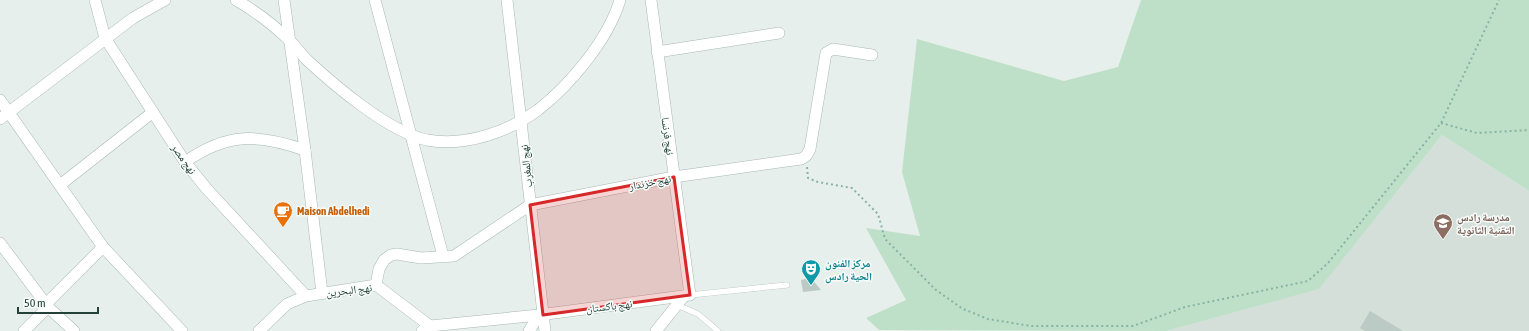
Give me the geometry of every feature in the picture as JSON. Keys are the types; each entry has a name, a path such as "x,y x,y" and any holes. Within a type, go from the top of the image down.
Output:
{"street":[{"name":"نهج مصر","path":"95,0 105,38 185,162 206,188 306,296"},
{"path":"4,116 132,18 165,0"},
{"path":"236,0 268,22 291,42 306,59 350,96 385,121 426,140 461,141 484,136 521,122 545,104 577,72 605,33 620,0"},
{"path":"284,0 291,42 322,293"},
{"path":"375,0 443,256"},
{"name":"نهج المغرب","path":"507,0 541,315 545,331"},
{"name":"نهج فرنسا","path":"651,0 674,177 683,299"},
{"path":"657,52 779,33"},
{"path":"806,156 810,149 826,53 828,50 833,49 872,54"},
{"path":"0,100 4,116 60,185 103,247 182,331"},
{"path":"60,185 153,112"},
{"path":"185,162 214,145 236,139 264,139 305,150"},
{"name":"نهج خزندار","path":"376,285 379,269 384,260 391,255 397,254 421,258 454,256 530,205 674,177 801,159 806,156"},
{"path":"0,242 47,305 74,331"},
{"path":"24,331 103,247"},
{"name":"نهج البحرين","path":"259,331 287,304 306,296 376,285 426,328"},
{"path":"656,331 683,299"},
{"name":"نهج باكستان","path":"426,328 683,299"},
{"path":"529,331 541,315"}],"lane":[{"name":"نهج باكستان","path":"683,299 787,285"},
{"path":"683,299 718,331"}],"path":[{"path":"806,156 808,178 818,182 852,188 878,214 885,239 936,290 963,309 988,319 1031,326 1133,326 1186,307 1308,281 1328,263 1441,123 1499,0"},
{"path":"1441,123 1478,133 1529,130"}],"highlighted area":[{"path":"674,177 690,295 543,315 530,205"}],"shaded area":[{"name":"مدرسة رادس التقنية الثانوية","path":"1442,135 1529,191 1529,331 1166,331 1318,289"}],"green space":[{"path":"1141,0 1529,0 1529,191 1442,135 1319,289 1166,331 879,330 866,318 906,300 866,228 920,236 902,172 917,39 1064,81 1118,67"}],"building":[{"name":"مركز الفنون الحية رادس","path":"811,278 821,290 803,292 801,280"},
{"path":"1370,311 1403,331 1365,331 1360,328"}],"place":[{"name":"Maison Abdelhedi","path":"283,228"},
{"name":"مدرسة رادس التقنية الثانوية","path":"1443,240"},
{"name":"مركز الفنون الحية رادس","path":"811,286"}]}
